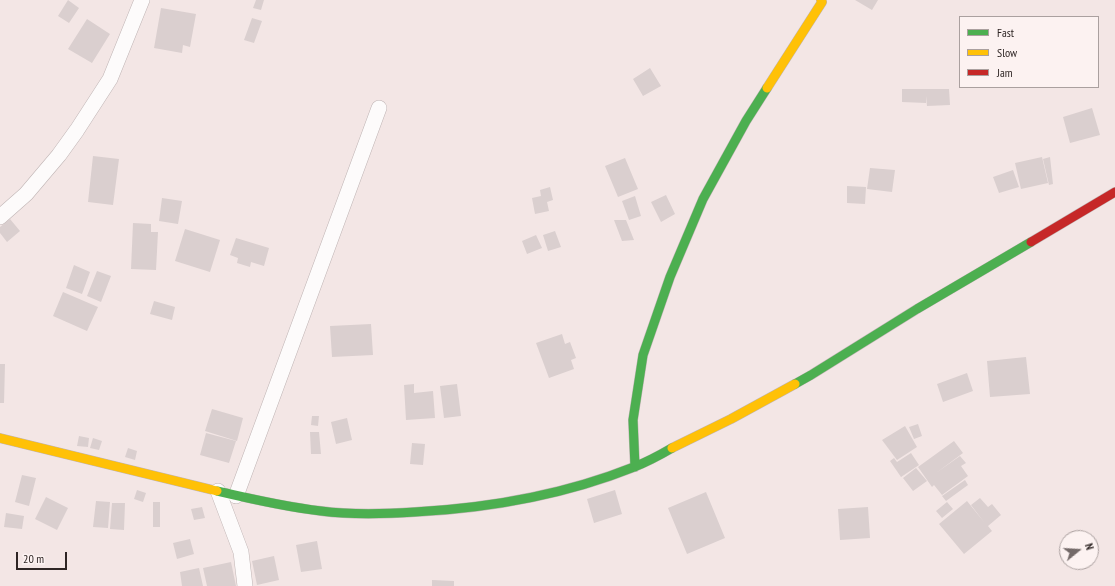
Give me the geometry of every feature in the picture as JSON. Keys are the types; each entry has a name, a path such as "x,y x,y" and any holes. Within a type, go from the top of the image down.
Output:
{"main road":[{"path":"635,467 634,420 643,355 670,277 706,193 746,121 822,1"},
{"path":"0,438 262,502 322,511 374,514 453,510 511,502 574,488 635,467 731,419 811,375 917,309 1115,192"}],"street":[{"path":"0,217 26,194 59,155 77,130 110,79 142,0"},
{"path":"236,496 379,108"},
{"path":"218,491 241,552 245,586"}],"building":[{"path":"68,0 79,8 69,23 58,16"},
{"path":"256,0 264,0 261,10 253,8"},
{"path":"855,0 878,0 872,10"},
{"path":"161,8 196,14 190,47 183,45 182,53 154,48"},
{"path":"252,18 262,21 254,43 244,40"},
{"path":"87,19 110,34 92,63 68,49"},
{"path":"650,68 661,86 643,96 633,79"},
{"path":"902,89 949,89 950,105 927,106 926,96 926,103 902,102"},
{"path":"1092,108 1100,135 1070,143 1063,117"},
{"path":"93,156 119,159 113,205 88,202"},
{"path":"1042,157 1048,183 1021,189 1015,163"},
{"path":"1050,157 1053,184 1049,185 1043,159"},
{"path":"625,158 638,189 618,197 605,166"},
{"path":"870,168 895,170 892,192 867,189"},
{"path":"1013,170 1019,187 999,193 993,177"},
{"path":"847,186 866,187 865,204 847,203"},
{"path":"550,187 553,200 547,202 549,211 535,214 532,198 541,196 540,190"},
{"path":"666,195 675,214 661,222 651,202"},
{"path":"635,196 641,216 629,220 622,201"},
{"path":"162,198 182,201 178,224 159,221"},
{"path":"10,219 20,231 7,242 0,233 0,227"},
{"path":"614,220 626,220 634,240 622,241"},
{"path":"133,223 151,224 151,232 158,232 156,270 131,269"},
{"path":"185,229 220,240 210,272 175,261"},
{"path":"555,231 561,247 548,251 543,235"},
{"path":"536,235 542,248 527,254 522,241"},
{"path":"236,238 269,248 264,266 251,262 250,267 237,263 238,258 230,255"},
{"path":"74,265 90,272 82,294 66,288"},
{"path":"97,271 111,276 101,302 87,296"},
{"path":"63,292 98,307 87,331 53,316"},
{"path":"154,301 175,307 172,320 150,314"},
{"path":"371,324 373,355 332,357 330,326"},
{"path":"562,334 565,344 570,342 576,358 571,360 574,369 549,378 536,343"},
{"path":"1026,357 1030,394 990,397 987,361"},
{"path":"0,364 5,364 4,403 0,403"},
{"path":"967,373 973,391 943,402 937,384"},
{"path":"414,384 414,393 433,391 435,418 406,420 404,385"},
{"path":"457,384 461,416 444,418 440,386"},
{"path":"212,409 243,418 237,441 205,431"},
{"path":"312,416 319,416 318,426 311,425"},
{"path":"347,418 352,440 336,444 331,422"},
{"path":"918,424 922,436 914,439 909,427"},
{"path":"905,426 917,447 897,460 882,440"},
{"path":"310,432 319,432 321,454 311,454"},
{"path":"206,433 236,441 229,463 200,455"},
{"path":"79,436 89,438 88,447 77,446"},
{"path":"93,438 102,441 99,450 90,448"},
{"path":"954,441 963,453 936,473 960,456 966,463 961,466 968,476 942,495 934,485 932,487 918,467"},
{"path":"412,443 425,444 423,465 410,464"},
{"path":"128,448 137,451 135,460 125,457"},
{"path":"911,453 919,465 901,477 890,461 894,458 897,462"},
{"path":"916,468 927,481 913,491 903,478"},
{"path":"22,475 36,478 29,506 15,502"},
{"path":"965,480 968,485 946,501 942,496"},
{"path":"137,490 146,493 143,502 134,499"},
{"path":"615,490 622,514 594,523 587,499"},
{"path":"706,492 725,538 687,554 668,508"},
{"path":"46,497 68,508 57,530 35,519"},
{"path":"980,498 988,507 992,504 1001,515 988,526 992,531 964,554 939,524 967,501 984,522 971,505"},
{"path":"96,501 110,502 108,528 93,527"},
{"path":"153,502 160,502 160,527 153,527"},
{"path":"947,502 953,509 942,518 936,511"},
{"path":"112,503 125,503 124,530 110,529"},
{"path":"202,507 205,518 194,520 191,509"},
{"path":"868,507 870,538 840,540 838,509"},
{"path":"6,513 24,516 22,529 4,527"},
{"path":"190,539 194,554 177,559 173,543"},
{"path":"317,541 322,569 301,572 296,545"},
{"path":"274,556 279,580 257,585 252,561"},
{"path":"231,562 236,586 207,586 203,568"},
{"path":"199,568 203,586 182,586 180,572"},
{"path":"432,580 454,581 454,586 432,586"}],"traffic: fast":[{"path":"635,467 633,420 643,355 670,277 703,199 746,121 767,88"},
{"path":"795,384 917,309 1031,242"},
{"path":"217,491 282,505 356,514 443,510 499,503 581,485 608,477 639,465 672,448"}],"traffic: slow":[{"path":"767,88 822,2 821,0"},
{"path":"672,448 731,419 795,384"},
{"path":"0,438 217,491"}],"traffic: jam":[{"path":"1031,242 1115,192"}]}
